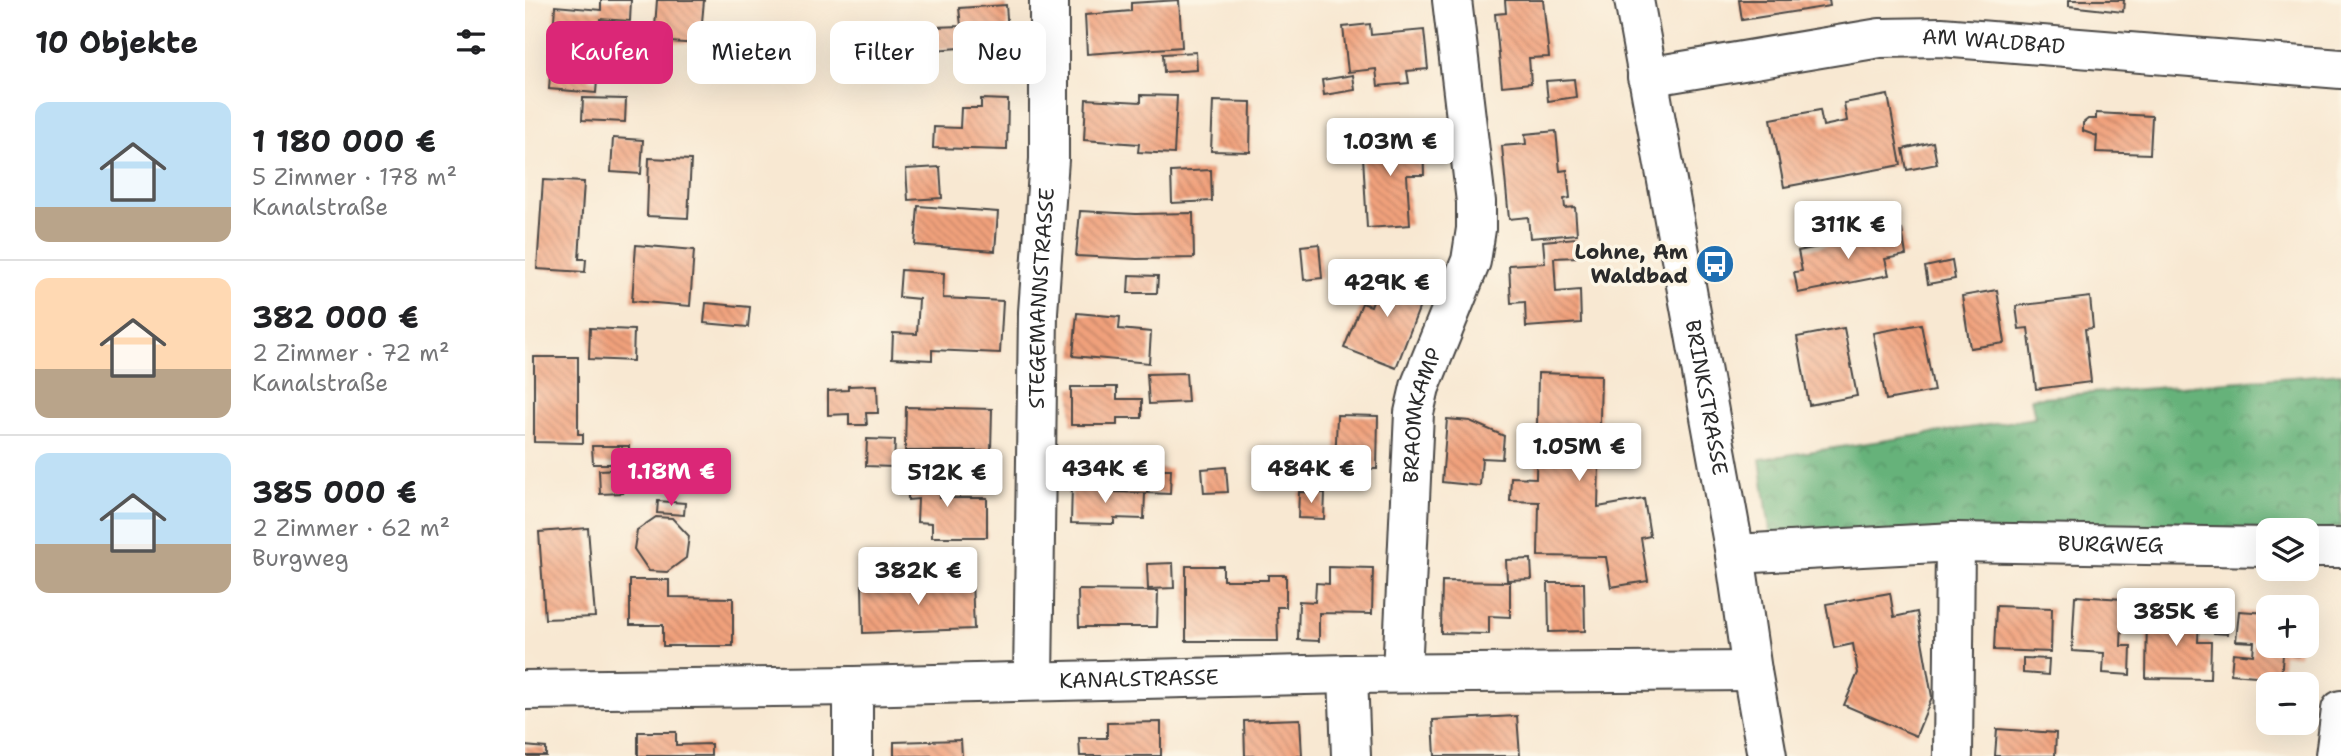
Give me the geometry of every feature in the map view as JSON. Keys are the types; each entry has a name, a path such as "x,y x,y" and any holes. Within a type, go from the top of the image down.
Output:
{"street":[{"name":"STEGEMANNSTRASSE","path":"1033,681 1038,312 1049,159 1049,0"},
{"name":"BRAOMKAMP","path":"1402,673 1414,413 1420,387 1471,261 1476,229 1476,202 1452,0"},
{"name":"BRINKSTRASSE","path":"1634,0 1735,554 1767,756"},
{"name":"AM WALDBAD","path":"1647,77 1879,38 1941,37 2341,69"},
{"name":"BURGWEG","path":"1735,554 1955,542 2256,547"},
{"path":"1952,756 1955,542"},
{"path":"2319,548 2341,548"},
{"name":"KANALSTRASSE","path":"525,690 853,686 1402,673 1752,671"},
{"path":"1347,674 1351,756"},
{"path":"853,686 853,756"},
{"path":"2335,756 2341,710"}],"green space":[{"path":"2341,373 2341,527 2319,532 2319,518 2256,518 2256,530 1771,538 1760,459 2035,418 2031,398"}],"building":[{"path":"601,0 631,0 630,21 554,21 555,6 601,10"},
{"path":"657,0 704,0 702,21 687,21 687,43 673,42 673,21 655,21"},
{"path":"1179,0 1182,47 1087,54 1085,15 1131,11 1131,3"},
{"path":"1505,0 1543,0 1549,57 1529,58 1531,83 1502,86 1495,14 1506,13"},
{"path":"1739,0 1829,0 1830,6 1742,20"},
{"path":"2069,0 2124,0 2123,12 2069,6"},
{"path":"1006,5 1007,21 960,21 959,8"},
{"path":"1370,24 1371,35 1424,30 1428,69 1407,71 1409,83 1378,86 1376,69 1348,72 1343,27"},
{"path":"953,26 953,49 939,50 939,27"},
{"path":"1196,52 1197,70 1164,72 1163,54"},
{"path":"1353,75 1355,90 1324,95 1322,80"},
{"path":"1574,79 1576,97 1548,101 1546,81"},
{"path":"549,84 597,84 596,93 549,89"},
{"path":"1141,95 1177,96 1174,154 1138,152 1139,144 1084,140 1086,99 1141,102"},
{"path":"1888,95 1901,165 1784,187 1771,119 1820,110 1823,126 1847,121 1844,103"},
{"path":"583,98 626,99 625,122 582,120"},
{"path":"981,99 1008,100 1007,150 933,148 934,127 960,128 961,108 981,108"},
{"path":"1213,101 1251,102 1250,152 1211,151"},
{"path":"2096,113 2152,116 2150,154 2096,152 2097,136 2083,131 2083,123 2088,119 2096,119"},
{"path":"1556,131 1560,171 1567,170 1570,198 1564,199 1565,208 1575,207 1577,234 1530,238 1528,217 1509,219 1502,146 1526,144 1525,134"},
{"path":"1423,136 1424,175 1407,175 1410,225 1367,228 1362,138"},
{"path":"613,138 643,140 641,174 611,172"},
{"path":"1933,142 1937,164 1907,170 1903,149"},
{"path":"649,158 691,160 688,218 647,216"},
{"path":"940,167 942,198 908,200 906,169"},
{"path":"1211,170 1212,201 1172,203 1171,172"},
{"path":"543,180 584,182 579,259 586,259 585,272 537,269"},
{"path":"918,206 998,212 995,251 915,245"},
{"path":"1080,211 1193,213 1194,258 1076,256"},
{"path":"1902,230 1906,255 1885,259 1889,275 1798,293 1794,272 1802,271 1798,251"},
{"path":"1576,238 1577,257 1554,258 1556,292 1580,290 1581,323 1526,327 1525,302 1511,303 1509,265 1545,263 1543,241"},
{"path":"1319,244 1322,278 1304,280 1301,246"},
{"path":"636,245 694,250 690,306 632,301"},
{"path":"1952,261 1955,279 1928,284 1925,267"},
{"path":"1385,269 1428,285 1396,368 1344,348 1362,303 1371,306"},
{"path":"901,270 944,273 943,298 1003,301 1000,353 932,350 932,360 892,358 893,333 917,334 919,299 899,297"},
{"path":"1129,275 1158,276 1157,293 1128,293"},
{"path":"1997,290 2005,343 1970,348 1962,296"},
{"path":"2090,297 2093,328 2085,329 2091,382 2036,389 2028,328 2019,329 2016,306"},
{"path":"706,303 750,307 748,327 704,323"},
{"path":"1077,313 1120,317 1119,329 1151,332 1149,363 1073,356"},
{"path":"1921,324 1934,391 1886,400 1873,333"},
{"path":"590,328 634,330 633,361 589,359"},
{"path":"1844,328 1857,396 1809,405 1797,337"},
{"path":"534,357 578,357 578,434 583,434 583,443 534,442"},
{"path":"1186,373 1188,402 1149,404 1147,374"},
{"path":"1538,373 1601,375 1598,507 1644,499 1650,536 1641,538 1648,581 1611,587 1606,557 1538,556 1539,502 1510,501 1511,477 1536,478"},
{"path":"877,385 878,413 866,413 867,425 849,425 849,414 828,415 828,391 848,390 848,386"},
{"path":"1071,387 1117,387 1117,399 1142,399 1142,418 1117,418 1117,425 1071,425"},
{"path":"906,407 992,409 991,451 905,451"},
{"path":"1337,415 1378,416 1377,469 1335,468"},
{"path":"1447,419 1470,421 1504,436 1502,459 1482,458 1480,486 1442,482"},
{"path":"867,439 895,440 894,467 866,466"},
{"path":"592,446 629,446 629,464 593,464"},
{"path":"1305,464 1331,466 1330,482 1304,480"},
{"path":"1226,467 1228,492 1204,493 1202,469"},
{"path":"621,469 623,493 600,494 599,470"},
{"path":"1147,469 1171,469 1170,494 1147,493"},
{"path":"908,473 940,473 940,498 987,498 987,537 932,537 932,523 917,522 918,499 908,500"},
{"path":"1072,485 1113,486 1113,492 1145,493 1144,519 1114,518 1114,524 1071,523"},
{"path":"1299,492 1325,493 1324,519 1298,518"},
{"path":"658,501 685,503 684,515 657,513"},
{"path":"656,517 672,518 689,536 686,558 667,572 649,571 634,549 637,530"},
{"path":"588,528 595,617 545,619 539,532"},
{"path":"1531,559 1532,579 1507,580 1506,560"},
{"path":"1173,563 1174,588 1148,589 1147,564"},
{"path":"1186,566 1223,566 1223,580 1268,580 1268,575 1286,575 1286,607 1277,607 1278,641 1186,641"},
{"path":"1329,567 1373,568 1372,614 1319,613 1319,641 1298,640 1299,601 1315,602 1316,583 1329,584"},
{"path":"630,580 669,580 669,597 733,598 733,646 663,646 663,625 630,625"},
{"path":"972,581 974,629 863,633 862,585"},
{"path":"1442,581 1510,582 1510,617 1489,616 1489,634 1441,633"},
{"path":"1548,583 1584,583 1585,631 1549,632"},
{"path":"1078,590 1158,591 1157,627 1079,627"},
{"path":"1890,593 1894,617 1917,612 1932,697 1916,736 1844,705 1858,673 1853,644 1834,648 1826,604"},
{"path":"2075,596 2123,599 2121,646 2131,646 2130,675 2103,673 2104,653 2072,651"},
{"path":"1996,606 2052,608 2051,652 1994,650"},
{"path":"2216,608 2230,609 2227,634 2214,633"},
{"path":"2239,611 2256,612 2256,658 2283,658 2282,672 2256,672 2256,676 2231,674 2233,653 2253,655 2254,642 2236,641"},
{"path":"2147,614 2199,615 2198,642 2211,642 2210,679 2146,678"},
{"path":"2023,658 2049,659 2048,675 2023,673"},
{"path":"1517,716 1520,756 1435,756 1433,720"},
{"path":"1300,719 1302,756 1245,756 1244,721"},
{"path":"1161,722 1161,756 1080,756 1079,738 1107,738 1107,723"},
{"path":"1997,729 2056,733 2055,756 1995,756"},
{"path":"638,732 676,732 676,745 711,744 711,756 638,756"},
{"path":"961,740 962,756 894,756 894,742"},
{"path":"525,746 546,748 546,756 525,756"}],"place":[{"name":"Lohne, Am Waldbad","path":"1715,264"}]}
